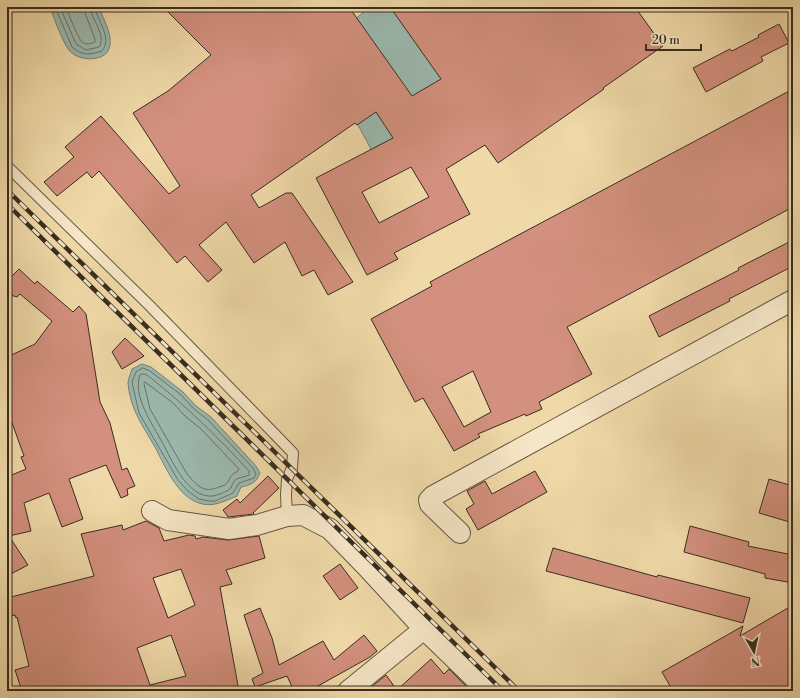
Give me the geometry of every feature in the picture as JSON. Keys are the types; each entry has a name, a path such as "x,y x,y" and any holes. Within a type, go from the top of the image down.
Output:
{"street":[{"path":"460,533 430,504 429,500 433,496 793,300"},
{"path":"152,511 168,520 229,529 257,526 287,516 303,515 330,530 365,565 424,629 488,691"},
{"path":"348,691 424,629"}],"lane":[{"path":"7,166 149,305 293,453 292,468 287,479 287,516"}],"water":[{"path":"50,7 99,7 110,36 108,51 99,58 92,59 79,57 73,54 69,50 58,29"},
{"path":"370,7 533,7 546,65 372,151 350,110 331,39"},
{"path":"142,364 151,367 183,392 196,406 211,417 256,466 260,473 255,481 241,487 237,496 223,502 209,505 199,503 184,494 172,480 131,401 128,383 129,378 132,369"}],"building":[{"path":"163,7 349,7 412,96 441,79 390,7 635,7 663,46 498,163 485,145 446,169 470,214 394,253 398,259 367,275 316,178 393,138 376,112 357,125 355,123 251,195 259,208 286,193 292,193 353,282 328,295 314,270 302,276 285,242 254,263 226,222 199,245 222,270 208,282 185,256 177,263 99,171 92,178 87,172 57,196 44,182 74,157 65,147 101,116 169,194 180,186 133,113 168,91 211,55","holes":["411,167 429,197 379,223 362,192"]},
{"path":"779,24 789,43 761,57 763,61 706,92 693,68 730,49 732,51 759,37 758,35"},
{"path":"793,89 793,207 567,327 592,374 539,402 542,409 526,416 525,414 478,434 480,437 454,451 423,398 415,402 371,319 432,286 430,282","holes":["473,371 491,412 464,427 442,387"]},
{"path":"793,240 793,266 729,299 730,301 659,337 649,316 739,270 738,268"},
{"path":"19,269 35,284 37,281 73,312 79,306 86,314 100,402 110,423 122,470 127,468 135,486 127,489 128,495 121,498 106,465 69,479 83,519 62,527 49,493 24,503 31,531 9,536 28,565 7,576 7,477 26,469 21,457 24,456 11,420 7,422 7,357 35,344 52,321 20,294 17,297 7,294 7,281"},
{"path":"125,338 144,356 122,369 112,352"},
{"path":"535,471 547,492 478,530 466,509 474,504 467,491 485,481 492,494"},
{"path":"268,476 279,488 253,513 254,514 228,517 223,510 237,499 240,503"},
{"path":"769,479 793,486 793,523 759,513"},
{"path":"146,521 159,528 164,541 189,535 195,536 196,539 203,537 228,540 259,536 265,558 226,570 232,584 220,587 239,691 147,691 147,686 134,691 22,691 15,670 29,666 17,617 16,618 15,615 7,617 7,598 94,576 81,534 122,525 123,530","holes":["181,569 195,605 168,618 153,578","171,635 186,676 150,685 137,648"]},
{"path":"690,526 749,542 748,546 793,555 793,583 765,578 765,574 684,552"},
{"path":"553,548 657,577 658,575 750,598 743,623 546,571"},
{"path":"340,564 358,588 340,600 323,576"},
{"path":"793,605 793,691 673,691 662,672 743,626 740,636"},
{"path":"260,608 272,638 279,665 323,641 334,660 364,635 377,651 370,657 309,691 305,691 303,688 298,691 294,691 287,676 255,687 252,679 263,673 244,615"},
{"path":"431,659 444,674 449,669 471,691 366,691 386,675 397,690"}],"railway":[{"path":"7,190 519,691"},
{"path":"7,204 503,691"}]}
